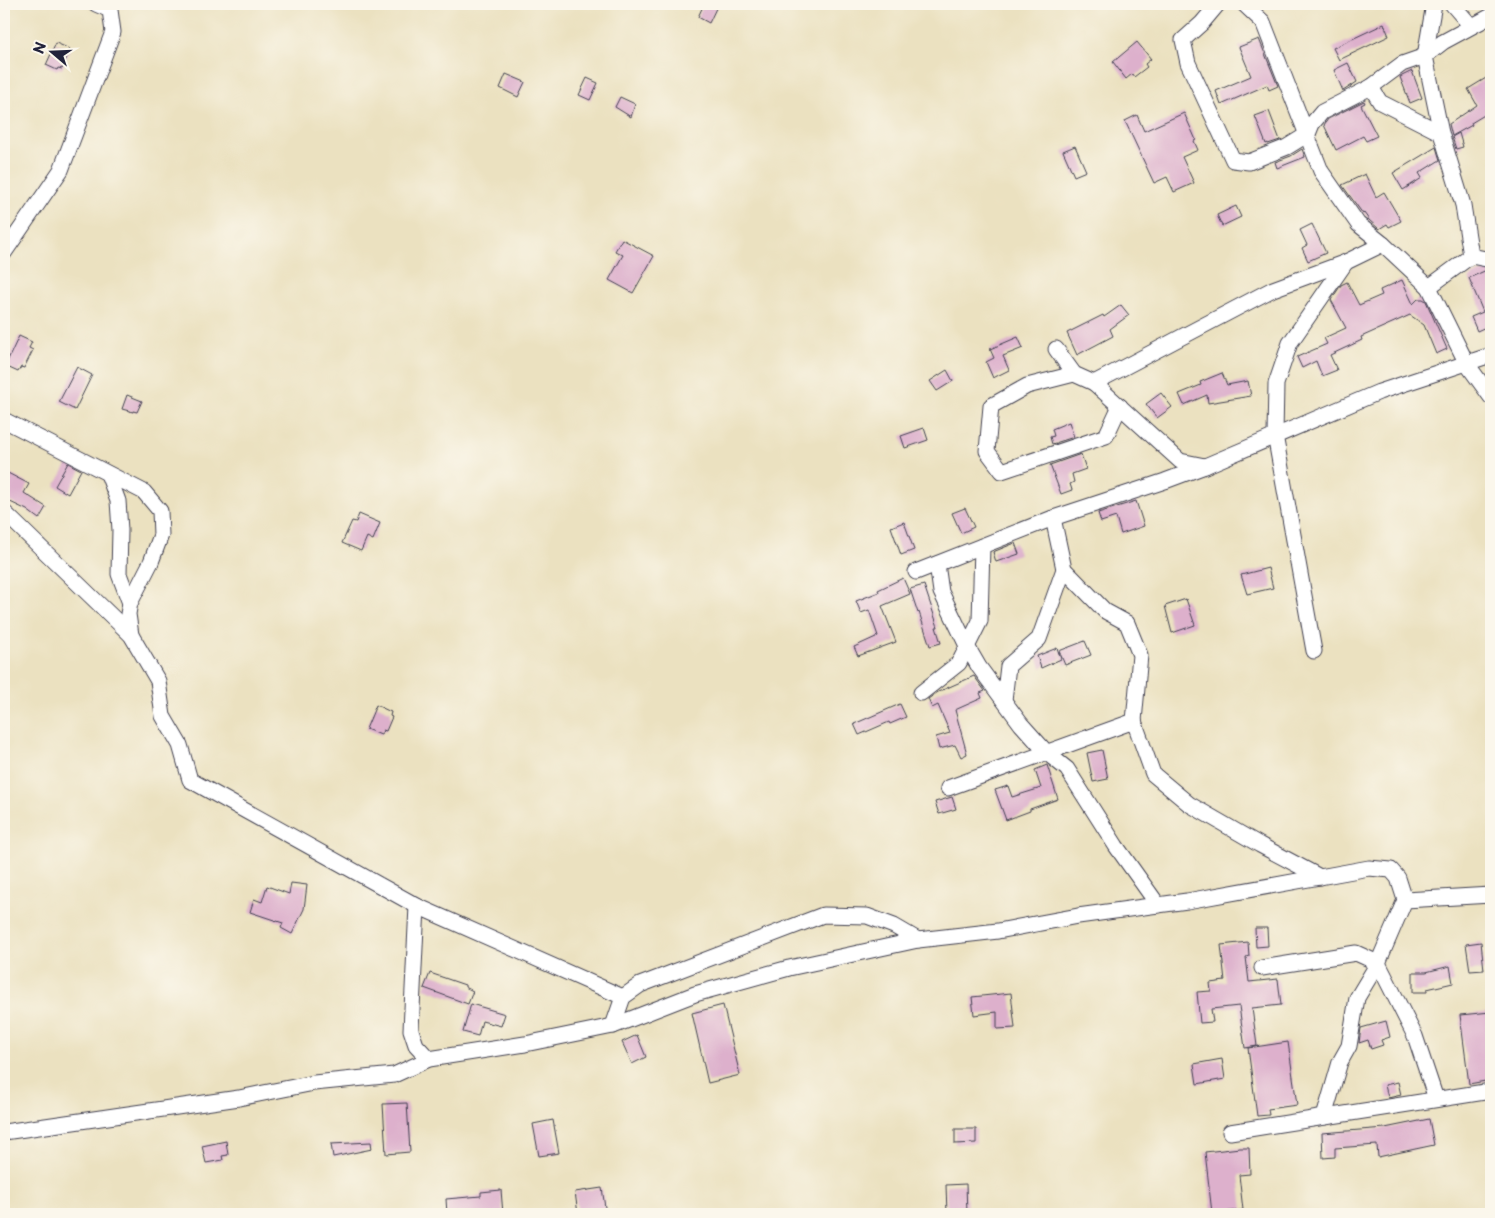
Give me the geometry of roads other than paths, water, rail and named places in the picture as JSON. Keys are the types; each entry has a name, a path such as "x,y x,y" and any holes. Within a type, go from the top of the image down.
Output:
{"street":[{"path":"4,253 61,170 113,32 110,10 96,4"},
{"path":"1218,4 1202,23 1183,40 1188,63 1233,160 1249,162 1287,148 1308,134 1312,124 1322,112 1370,87 1402,64 1425,56 1443,42 1491,16"},
{"path":"1244,4 1263,22 1321,171 1358,224 1383,244 1428,287 1467,364 1491,397"},
{"path":"1434,4 1425,56 1441,133 1463,205 1471,256"},
{"path":"1452,4 1471,26"},
{"path":"1370,87 1380,102 1441,133"},
{"path":"1094,383 1274,289 1346,262 1383,244"},
{"path":"1428,287 1471,256 1486,259 1491,257"},
{"path":"1314,651 1275,435 1276,384 1290,343 1346,262"},
{"path":"1056,349 1074,374 1094,383 1180,461 1205,466"},
{"path":"941,592 916,572 1053,518 1205,466 1379,392 1491,355"},
{"path":"1074,374 1027,386 991,406 987,451 1002,471 1106,436 1120,406"},
{"path":"4,420 144,492 160,511 161,535 151,562 130,604 128,614 131,635"},
{"path":"108,474 118,501 120,530 119,574 130,604"},
{"path":"4,512 131,635 158,681 163,716 180,745 190,780 417,906 623,997"},
{"path":"1004,700 1008,666 1039,639 1064,569 1053,518"},
{"path":"921,693 959,662 968,648 980,621 982,546"},
{"path":"936,564 941,592 979,667 1021,724 1047,753 1067,769 1116,846 1158,905"},
{"path":"1064,569 1105,611 1127,623 1140,656 1134,721 1152,774 1189,804 1320,877"},
{"path":"948,788 1134,721"},
{"path":"4,1132 239,1098 314,1083 394,1076 429,1059 525,1044 613,1026 695,994 779,970 918,940 998,930 1158,905 1369,868 1392,870 1398,878 1405,900 1378,963 1357,998 1349,1046 1340,1062 1324,1117"},
{"path":"1405,900 1491,895"},
{"path":"417,906 410,1030 416,1045 429,1059"},
{"path":"613,1026 623,997 640,986 823,915 867,916 894,926 918,940"},
{"path":"1262,968 1356,953 1378,963 1416,1036 1436,1099"},
{"path":"1230,1132 1491,1091"}]}
